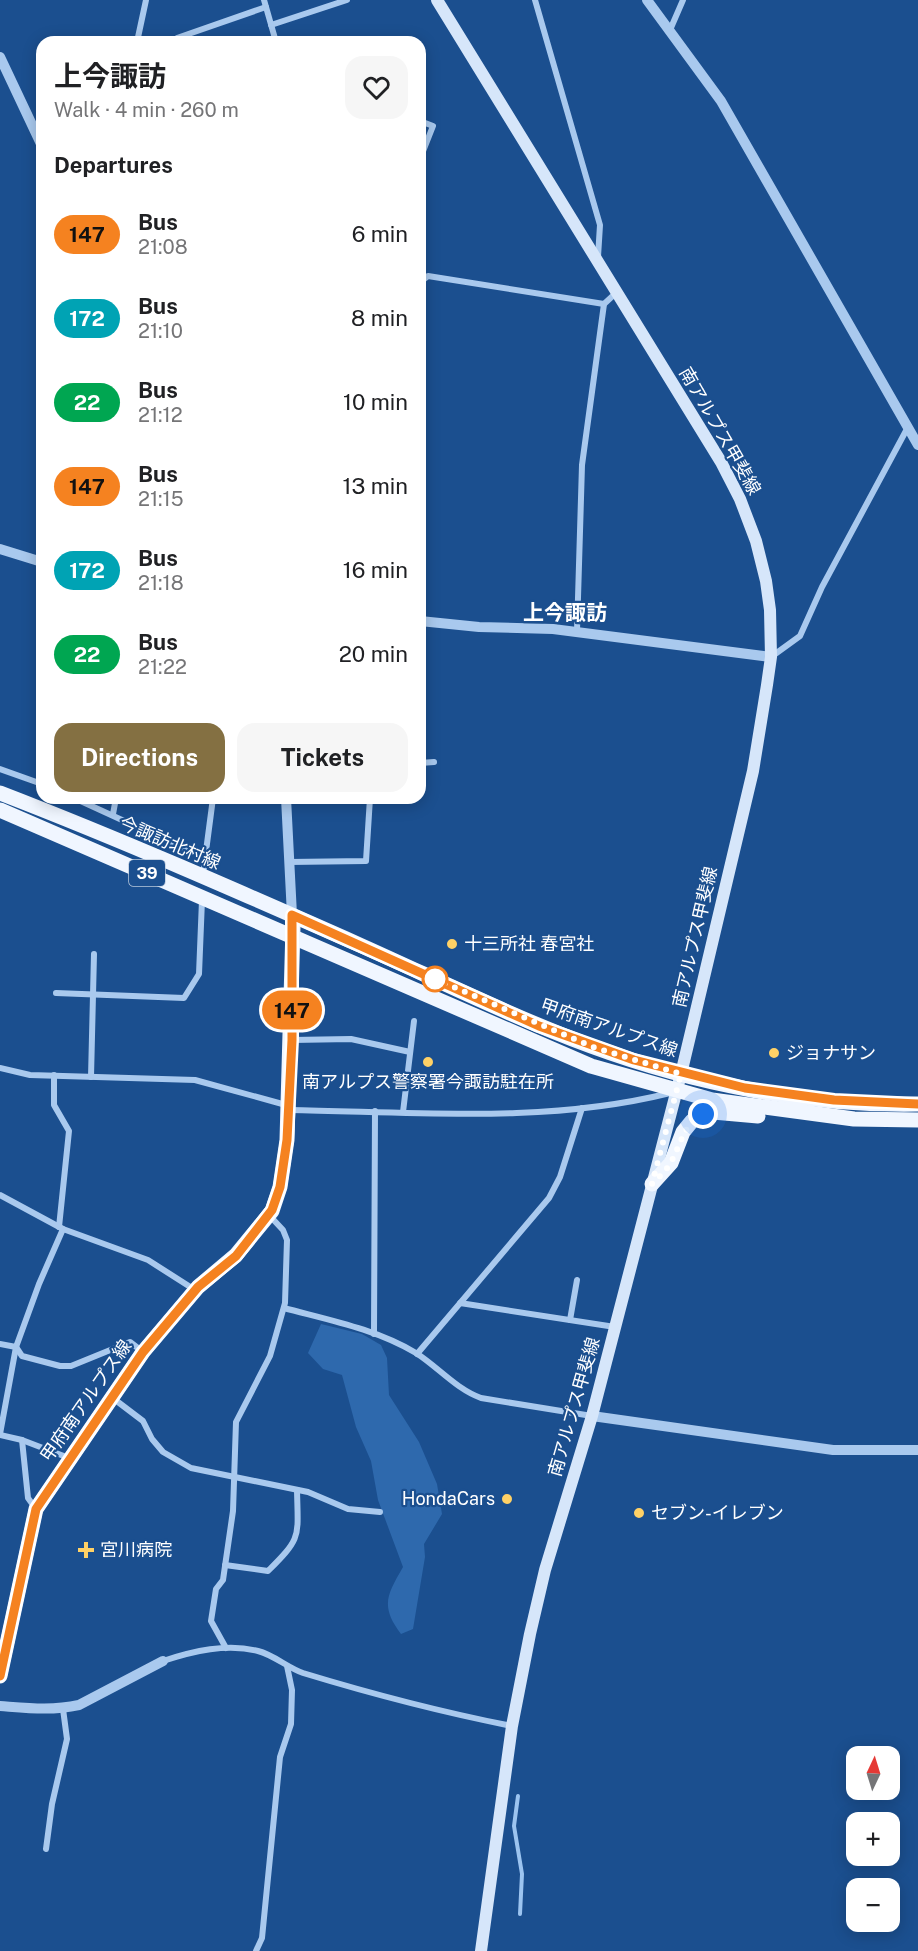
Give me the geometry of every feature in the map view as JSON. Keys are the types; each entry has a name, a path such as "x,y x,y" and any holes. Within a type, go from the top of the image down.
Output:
{"main road":[{"name":"南アルプス甲斐線","path":"437,0 721,462 740,499 756,541 770,609 771,657 753,771 681,1074 592,1416 545,1570 512,1726 481,1951"},
{"name":"今諏訪北村線","path":"0,793 292,915"},
{"name":"今諏訪北村線","path":"0,810 294,936"},
{"name":"甲府南アルプス線","path":"0,1676 36,1509 143,1352 195,1290 236,1256 269,1215 280,1187 292,1040 294,936 292,915 539,1026 593,1047 681,1074 779,1093 834,1100 918,1104"},
{"path":"294,936 591,1066 712,1100 835,1117 918,1120"},
{"path":"652,1184 671,1162 683,1132 692,1121 703,1114 713,1112 792,1120 835,1117"}],"street":[{"path":"138,36 146,0"},
{"path":"271,25 347,0"},
{"path":"535,0 600,225 597,261"},
{"path":"647,0 721,101 918,445"},
{"path":"670,30 683,0"},
{"path":"182,36 265,4 274,36"},
{"path":"0,57 36,133"},
{"path":"426,123 433,126 426,144"},
{"path":"426,278 604,304"},
{"path":"577,631 582,465 604,304 617,292"},
{"path":"426,621 577,631 771,657 800,636 822,587 908,427"},
{"path":"0,549 36,560"},
{"path":"426,763 434,762"},
{"path":"0,769 36,782"},
{"path":"89,804 205,858"},
{"path":"113,814 115,804"},
{"path":"202,878 214,804"},
{"path":"286,804 292,915"},
{"path":"289,862 366,861 370,804"},
{"path":"56,993 184,998 199,974 202,897"},
{"path":"91,1077 94,954"},
{"path":"402,1112 414,1021"},
{"path":"292,1040 351,1039 410,1052"},
{"path":"0,1068 30,1074 195,1080 288,1108 375,1112 521,1113 640,1100 676,1091"},
{"path":"54,1075 54,1105 69,1131 61,1228 16,1347 0,1435 22,1440 70,1458"},
{"path":"417,1354 549,1198 560,1177 582,1108"},
{"path":"374,1334 375,1112"},
{"path":"0,1195 61,1228 148,1260 195,1290"},
{"path":"226,1648 211,1621 216,1589 224,1580 233,1511 236,1422 270,1356 284,1308 288,1274 288,1240 283,1230 269,1215"},
{"path":"570,1320 577,1280"},
{"path":"460,1303 615,1327"},
{"path":"284,1308 374,1334 417,1354 470,1394 481,1398 833,1450 883,1452 918,1450"},
{"path":"0,1344 16,1347 22,1356 60,1366 91,1360 130,1342 143,1352"},
{"path":"111,1396 143,1420 152,1439 163,1452 191,1468 297,1490 348,1509 380,1512"},
{"path":"22,1440 28,1498 36,1509"},
{"path":"225,1565 267,1571 293,1546 298,1532 297,1490"},
{"path":"0,1706 63,1709 103,1694 140,1671 163,1661 189,1652 226,1648 259,1651 287,1666 370,1693 512,1726"},
{"path":"256,1951 262,1938 280,1757 291,1724 292,1690 287,1666"},
{"path":"46,1849 52,1804 67,1739 63,1709"}],"shaded area":[{"path":"321,1324 362,1334 381,1345 387,1358 389,1395 419,1442 437,1484 442,1514 424,1544 425,1557 413,1629 401,1634 390,1616 388,1600 403,1567 378,1500 371,1461 356,1427 342,1375 323,1369 308,1353"}],"waterway":[{"path":"518,1796 514,1826 522,1874 520,1914"}],"bus line":[{"name":"147","path":"0,1676 36,1509 143,1352 198,1287 236,1256 272,1210 280,1187 287,1140 292,1040 294,936 292,915 539,1026 634,1060 745,1088 834,1100 918,1104"}],"place":[{"name":"十三所社 春宮社","path":"452,944"},
{"name":"ジョナサン","path":"774,1053"},
{"name":"南アルプス警察署今諏訪駐在所","path":"428,1062"},
{"name":"HondaCars","path":"507,1499"},
{"name":"セブン-イレブン","path":"639,1513"},
{"name":"宮川病院","path":"86,1550"}],"district":[{"name":"上今諏訪","path":"565,613"}],"route":[{"path":"435,979 539,1026 593,1047 681,1074 652,1184 671,1162 683,1132 692,1121 703,1114"}]}
